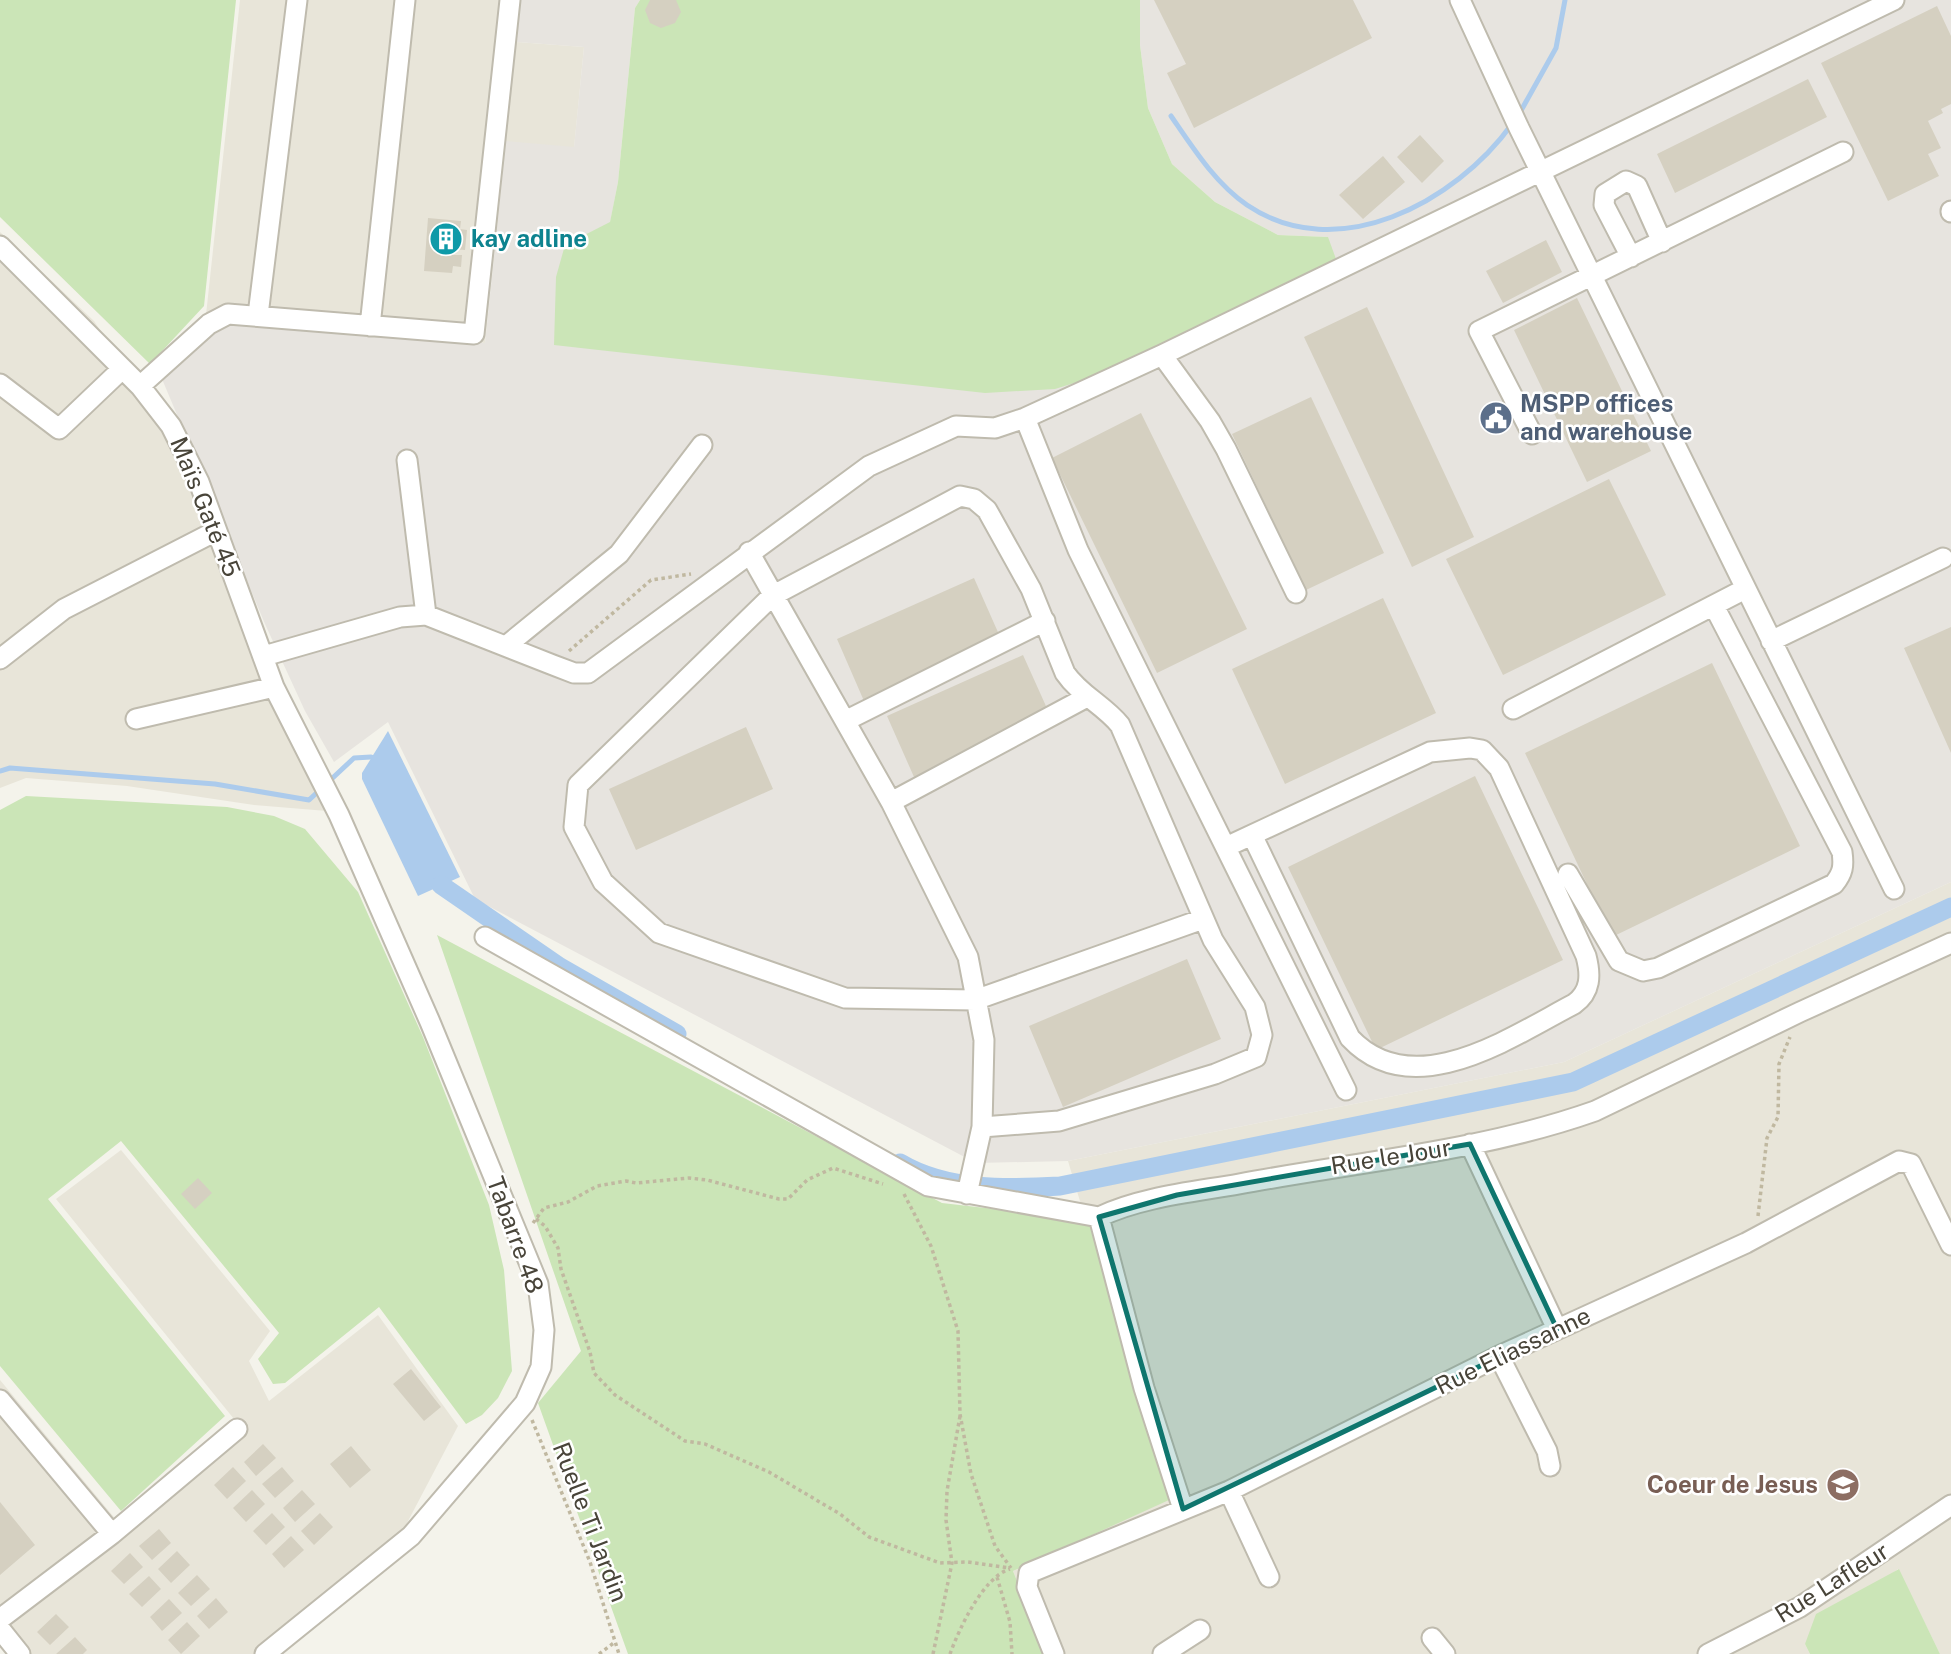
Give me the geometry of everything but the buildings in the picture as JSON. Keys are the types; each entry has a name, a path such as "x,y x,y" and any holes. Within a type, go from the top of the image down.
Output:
{"street":[{"path":"258,315 297,0"},
{"path":"370,326 405,0"},
{"path":"139,386 209,324 228,314 474,334 510,0"},
{"path":"1461,0 1540,172 1894,889"},
{"path":"264,656 400,617 426,615 553,666 574,673 588,673 869,466 957,426 995,428 1025,418 1162,355 1894,0"},
{"path":"1531,434 1479,331 1843,152"},
{"path":"1630,257 1604,205 1605,194 1612,187 1626,181 1637,186 1661,242"},
{"name":"Maïs Gaté 45","path":"0,246 139,386 171,426 199,482 274,687 339,815"},
{"path":"1162,355 1210,421 1226,449 1296,593"},
{"path":"0,384 59,429 122,369"},
{"path":"1025,418 1078,550 1346,1090"},
{"path":"506,646 619,554 702,445"},
{"path":"407,460 426,615"},
{"path":"982,1127 1059,1121 1215,1074 1256,1057 1262,1035 1255,1007 1203,919 1166,825 1120,725 1109,711 1087,697 1065,673 1045,621 987,510 974,499 960,496 772,596 578,785 574,827 603,882 659,933 845,998 975,1000 1203,919"},
{"path":"0,659 64,609 216,531"},
{"path":"750,552 772,596 891,802 968,957 984,1040 982,1127 967,1194"},
{"path":"1771,641 1943,558"},
{"path":"1513,709 1745,589"},
{"path":"1568,874 1619,961 1643,971 1658,968 1834,884 1842,874 1842,852 1714,606"},
{"path":"845,721 1045,621"},
{"path":"136,719 274,687"},
{"path":"891,802 1087,697"},
{"path":"1226,847 1430,752 1470,748 1482,750 1499,768 1586,956 1589,969 1586,992 1574,1004 1466,1059 1409,1066 1364,1053 1350,1038 1252,835"},
{"name":"Tabarre 48","path":"265,1654 411,1536 525,1402 541,1367 544,1330 538,1284 430,1022 339,815"},
{"path":"485,937 928,1186 1099,1217 1144,1388 1183,1509"},
{"name":"Rue le Jour","path":"1099,1217 1177,1195 1470,1144 1595,1111 1951,943"},
{"path":"1470,1144 1557,1329"},
{"name":"Rue Eliassanne","path":"1020,1571 1229,1491 1499,1356 1746,1242 1904,1161 1911,1164 1951,1245"},
{"path":"1499,1356 1547,1451 1550,1466"},
{"path":"0,1400 112,1534"},
{"path":"0,1619 112,1534 237,1429"},
{"path":"1229,1491 1269,1577"},
{"name":"Rue Lafleur","path":"1708,1654 1800,1607 1951,1505"},
{"path":"1020,1571 1054,1654"},
{"path":"0,1629 20,1654"},
{"path":"1163,1654 1200,1630"},
{"path":"1432,1638 1446,1654"}],"path":[{"path":"553,666 651,580 728,568"},
{"path":"1746,1242 1758,1214 1767,1138 1778,1117 1779,1064 1800,1012"},
{"path":"544,1208 568,1202 597,1186 626,1181 636,1184 689,1178 707,1180 753,1194 788,1199 807,1180 833,1168 890,1185"},
{"path":"898,1187 915,1212 931,1246 958,1331 960,1414 971,1474 985,1519 995,1546 1020,1571"},
{"path":"536,1219 545,1226 558,1248 594,1373 615,1395 685,1441 727,1452 769,1472 840,1514 869,1537 928,1559 952,1563 983,1563 1020,1571"},
{"name":"Ruelle Ti Jardin","path":"525,1402 590,1562 619,1654"},
{"path":"933,1654 952,1563 946,1520 947,1491 960,1414"},
{"path":"950,1654 963,1621 997,1576 1020,1571"},
{"path":"997,1576 1010,1622 1012,1654"},
{"path":"599,1654 615,1642"}],"highlighted area":[{"path":"1470,1144 1557,1329 1183,1509 1099,1217 1177,1195"}],"shaded area":[{"path":"240,0 520,0 517,42 584,47 574,148 506,142 485,343 219,322 206,315"},
{"path":"520,0 640,0 635,8 618,182 610,223 565,245 1328,237 1278,235 1215,202 1172,164 1148,108 1140,45 1140,0 1951,0 1951,882 1564,1062 1068,1161 976,1163 475,899 388,722 334,762 305,711 265,624 162,379 219,322 485,343 506,141 574,147 584,47 517,42"},
{"path":"0,232 94,321 149,403 181,465 236,602 327,811 254,805 127,786 26,778 0,788"},
{"path":"1951,882 1951,1654 1940,1654 1898,1569 1805,1644 1810,1654 1046,1654 1013,1571 1169,1499 1068,1161 1564,1062"},
{"path":"121,1150 270,1331 249,1361 269,1401 378,1315 458,1426 396,1544 267,1654 22,1654 0,1628 0,1380 123,1528 229,1443 234,1419 56,1199"}],"green space":[{"path":"0,0 236,0 204,306 150,364 0,217"},
{"path":"640,0 1140,0 1140,45 1148,108 1172,164 1215,202 1278,235 1328,237 1336,259 1100,375 1055,389 985,393 554,345 556,277 565,245 610,222 618,182 635,8"},
{"path":"26,796 227,807 274,816 305,829 358,892 423,1037 489,1205 504,1270 512,1371 498,1398 482,1415 466,1424 379,1307 285,1383 273,1384 258,1359 279,1333 121,1141 48,1199 225,1416 121,1511 0,1366 0,810"},
{"path":"437,935 942,1203 1088,1220 1169,1500 1013,1571 1046,1654 628,1654 538,1403 581,1351"},
{"path":"1899,1569 1940,1654 1810,1654 1805,1644 1816,1614"}],"water":[{"path":"388,731 460,877 418,896 362,779 362,773"}],"waterway":[{"path":"1518,116 1556,48 1565,0"},
{"path":"1171,116 1205,164 1235,196 1282,222 1318,229 1355,227 1392,217 1427,200 1459,179 1488,153 1512,124"},
{"path":"0,771 10,768 215,784 309,800 354,758 371,757"},
{"path":"441,885 560,967 677,1034"},
{"path":"900,1163 938,1179 978,1186 1060,1186 1573,1082 1951,907"}],"place":[{"name":"kay adline","path":"446,239"},
{"name":"MSPP offices and warehouse","path":"1496,418"},
{"name":"Coeur de Jesus","path":"1843,1485"}]}
